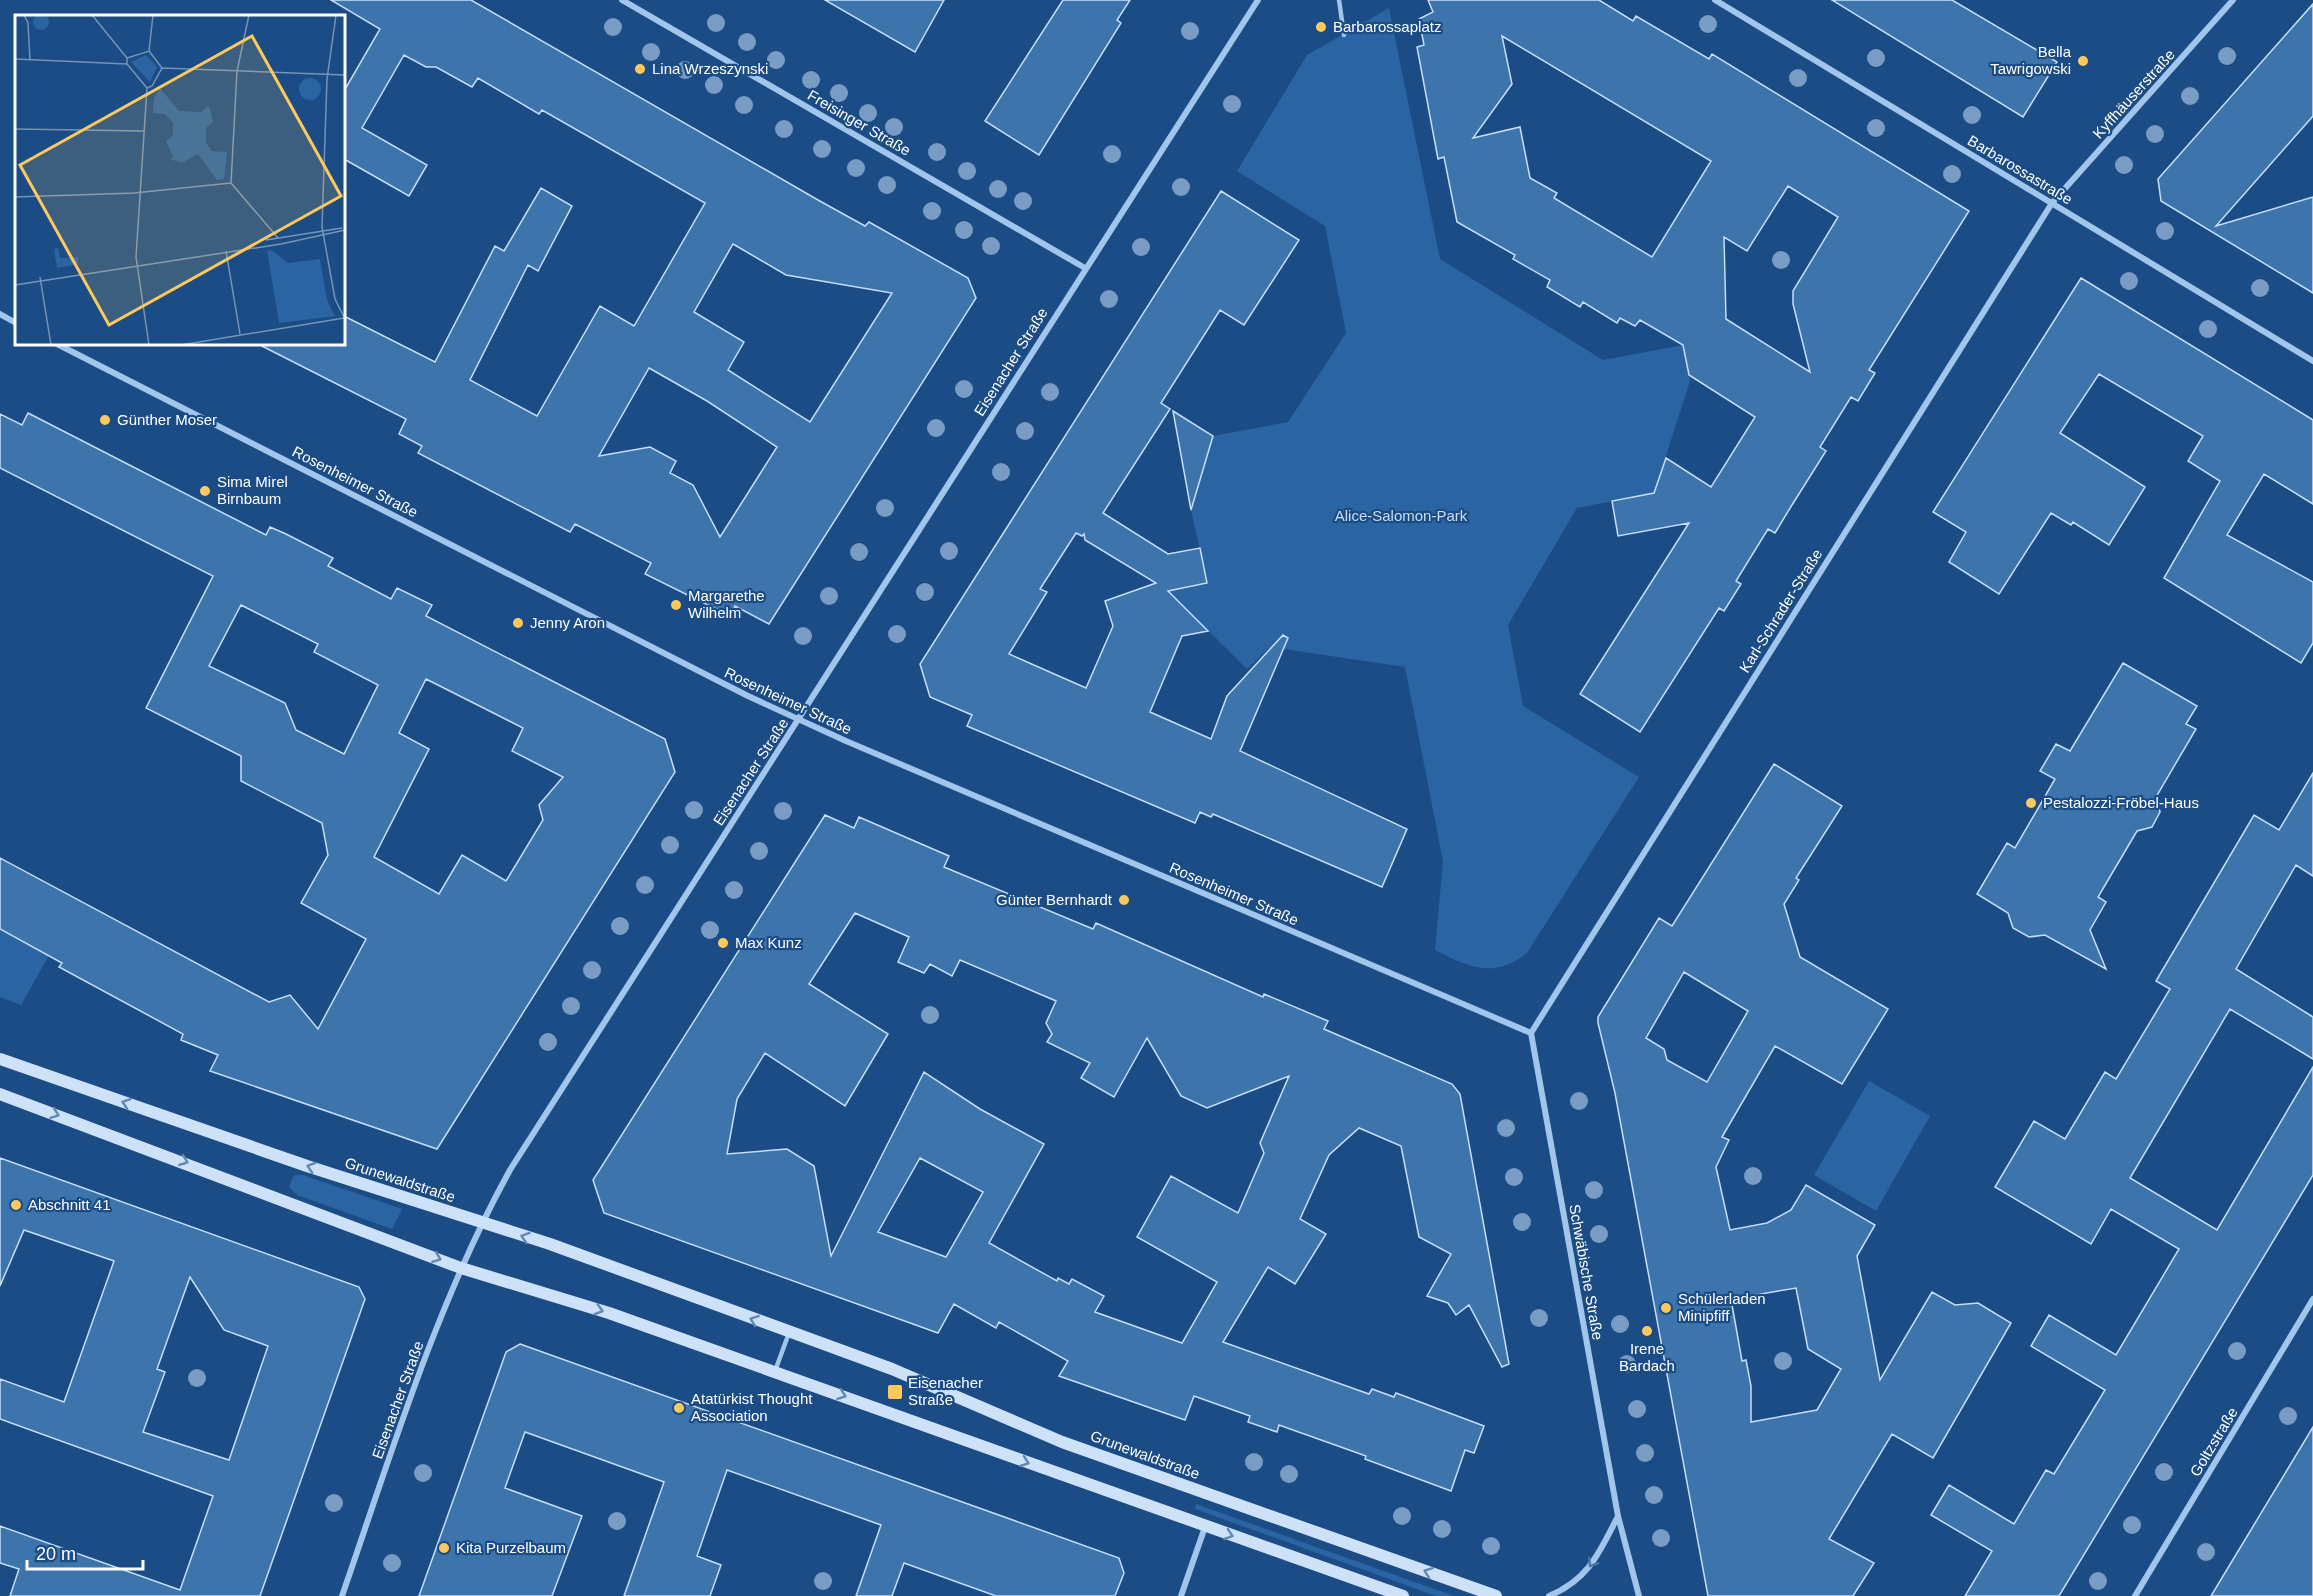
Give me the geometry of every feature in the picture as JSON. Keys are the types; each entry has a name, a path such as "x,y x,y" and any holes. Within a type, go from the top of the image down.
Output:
{"main road":[{"name":"Grunewaldstraße","path":"0,1059 307,1166 550,1244 892,1369 1062,1442 1496,1596"},
{"path":"0,1094 461,1268 526,1290 609,1313 1403,1596"}],"street":[{"name":"Freisinger Straße","path":"622,0 1085,268"},
{"name":"Eisenacher Straße","path":"342,1596 430,1345 461,1268 510,1170 1257,0"},
{"name":"Barbarossastraße","path":"1715,0 2313,361"},
{"name":"Kyffhäuserstraße","path":"2052,203 2233,0"},
{"name":"Karl-Schrader-Straße","path":"1531,1033 2052,203"},
{"path":"0,314 15,322"},
{"name":"Rosenheimer Straße","path":"59,345 798,720 1531,1033"},
{"name":"Schwäbische Straße","path":"1531,1033 1618,1516 1639,1596"},
{"name":"Goltzstraße","path":"2135,1596 2313,1299"},
{"path":"1549,1596 1566,1589 1590,1568 1618,1516"},
{"path":"1181,1596 1205,1527"}],"lane":[{"path":"1339,0 1344,35"},
{"path":"775,1371 789,1333"}],"green space":[{"name":"Alice-Salomon-Park","path":"1389,8 1440,259 1603,360 1683,345 1690,381 1654,493 1577,508 1508,625 1523,706 1639,777 1527,953 1504,966 1493,968 1471,966 1435,950 1443,861 1405,667 1270,647 1247,669 1167,590 1207,582 1191,510 1213,436 1288,422 1346,333 1325,226 1237,171 1307,55"},
{"path":"0,929 51,952 21,1005 0,997"},
{"path":"1869,1081 1930,1116 1876,1211 1814,1175"},
{"path":"303,1175 402,1209 392,1229 297,1195 289,1187 293,1176"},
{"path":"1196,1504 1454,1596 1436,1596 1195,1509"}],"building":[{"path":"331,0 471,0 818,200 865,226 869,222 968,278 976,298 769,624 735,606 730,616 645,574 651,563 575,524 570,532 418,453 422,446 399,434 406,419 260,345 345,345 345,317 435,362 495,246 504,251 541,188 572,206 538,271 528,265 470,380 537,416 600,306 634,326 705,203 542,110 539,114 478,78 472,87 436,67 426,67 404,55 362,128 427,165 409,196 345,160 345,89 380,29","holes":["733,244 786,275 892,293 810,422 728,370 744,342 694,312","649,368 707,401 777,447 720,537 693,485 670,473 676,461 650,447 599,456"]},
{"path":"825,0 944,0 915,52"},
{"path":"1063,0 1130,0 1117,20 1121,23 1039,155 985,121"},
{"path":"1428,0 1599,0 1633,21 1636,16 1709,59 1712,54 1969,211 1869,370 1875,373 1858,401 1851,397 1820,447 1826,451 1775,533 1768,529 1736,581 1741,584 1724,611 1719,608 1640,732 1580,694 1689,523 1618,536 1612,501 1654,493 1666,458 1711,487 1755,417 1689,375 1683,345 1640,320 1635,326 1620,318 1617,323 1583,302 1580,307 1547,287 1550,280 1513,259 1515,255 1457,222 1444,157 1438,159 1417,47 1424,45 1419,19 1433,12","holes":["1502,36 1711,161 1652,257 1554,198 1557,193 1530,178 1520,127 1473,138 1512,84","1788,186 1838,217 1793,291 1793,304 1810,372 1726,319 1724,237 1747,251"]},
{"path":"1832,0 1952,0 2057,62 2023,117"},
{"path":"2313,4 2313,116 2216,226 2313,197 2313,293 2161,201 2158,179"},
{"path":"1221,191 1299,240 1244,325 1220,310 1161,403 1170,409 1103,513 1168,554 1200,548 1207,583 1168,591 1208,631 1182,636 1150,712 1211,739 1227,696 1283,635 1288,638 1240,751 1407,829 1382,887 1213,814 1211,817 1200,812 1195,823 967,726 972,715 930,697 920,664","holes":["1076,533 1082,536 1084,534 1085,540 1156,583 1105,601 1113,626 1086,688 1009,654 1047,592 1040,589"]},
{"path":"2081,278 2313,420 2313,504 2264,474 2227,535 2313,582 2313,643 2301,663 2164,578 2220,481 2188,461 2203,436 2099,374 2060,433 2145,487 2109,545 2073,522 2071,525 2051,513 1999,594 1949,562 1966,532 1933,512"},
{"path":"1173,411 1213,436 1191,510"},
{"path":"28,413 266,535 270,527 333,558 328,566 391,599 397,588 432,605 426,616 665,739 675,772 437,1149 210,1071 218,1055 181,1040 183,1034 59,967 62,963 0,929 0,858 269,1002 290,995 318,1029 366,939 301,903 328,855 322,823 241,781 241,756 146,708 213,576 0,468 0,414 22,425","holes":["241,605 318,644 314,652 378,685 344,754 296,730 285,703 209,666","426,679 523,728 512,751 563,777 539,805 543,820 506,881 462,855 439,894 374,857 429,749 399,733"]},
{"path":"2123,663 2197,706 2186,724 2196,729 2156,797 2160,812 2152,827 2137,831 2098,897 2106,902 2090,930 2106,969 2045,935 2029,937 2013,928 2008,913 1977,894 2007,843 2015,848 2055,779 2040,771 2056,744 2070,751"},
{"path":"1774,764 1842,806 1796,878 1799,880 1784,904 1800,957 1888,1009 1842,1084 1775,1046 1722,1137 1729,1140 1716,1167 1730,1230 1767,1223 1791,1210 1806,1185 1875,1225 1857,1256 1880,1380 1932,1292 1955,1305 1978,1303 2011,1323 1933,1458 1892,1434 1829,1539 1874,1563 1853,1596 1708,1596 1615,1093 1598,1023 1598,1017 1659,918 1672,926","holes":["1684,972 1748,1011 1707,1082 1667,1060 1664,1049 1646,1038","1796,1288 1808,1349 1841,1369 1817,1410 1751,1422 1751,1386 1746,1360 1742,1361 1731,1299"]},
{"path":"2313,773 2313,876 2296,865 2236,969 2313,1017 2313,1059 2230,1009 2130,1178 2217,1230 2313,1067 2313,1175 2059,1596 1965,1596 1992,1551 1931,1515 1949,1485 2014,1524 2046,1470 2054,1474 2105,1390 2031,1346 2049,1315 2116,1355 2179,1249 2111,1209 2091,1244 1995,1187 2034,1121 2065,1139 2105,1072 2116,1079 2170,989 2156,981 2254,815 2279,830"},
{"path":"825,815 854,828 859,817 949,856 944,867 1093,929 1096,923 1263,997 1264,994 1328,1021 1324,1029 1452,1084 1460,1094 1509,1364 1502,1367 1469,1305 1456,1315 1448,1303 1427,1296 1451,1254 1419,1237 1401,1146 1359,1128 1329,1155 1300,1219 1326,1234 1295,1284 1268,1267 1223,1342 1369,1394 1372,1389 1394,1397 1396,1393 1484,1426 1474,1453 1465,1450 1451,1491 1365,1459 1366,1456 1279,1425 1277,1432 1248,1422 1250,1416 1194,1396 1185,1420 1059,1376 1068,1361 999,1322 996,1328 954,1304 938,1333 604,1213 593,1180","holes":["855,913 909,937 898,962 924,973 930,964 952,976 960,960 1056,1001 1046,1023 1052,1034 1047,1042 1090,1063 1081,1078 1114,1097 1147,1038 1181,1096 1207,1108 1289,1076 1260,1143 1264,1153 1238,1213 1171,1176 1137,1237 1217,1282 1182,1343 1095,1312 1104,1296 1072,1279 1069,1284 1058,1278 1057,1281 989,1243 1044,1144 980,1109 924,1072 831,1256 814,1166 787,1149 727,1154 737,1099 765,1053 845,1106 888,1034 809,984","920,1158 983,1192 946,1257 878,1232"]},
{"path":"0,1158 359,1287 365,1299 260,1596 10,1596 19,1569 0,1563 0,1526 180,1590 213,1496 0,1419 0,1379 64,1402 114,1261 24,1230 0,1286","holes":["190,1277 224,1330 268,1346 229,1460 143,1432 165,1372 157,1369"]},
{"path":"520,1344 1119,1558 1124,1573 1115,1596 996,1596 904,1563 892,1596 856,1596 881,1525 727,1470 697,1556 721,1565 710,1596 624,1596 664,1482 525,1432 505,1488 582,1516 552,1596 419,1596 506,1352"},
{"path":"2313,1427 2313,1596 2211,1596 2243,1543"}],"place":[{"name":"Barbarossaplatz","path":"1321,27"},
{"name":"Bella Tawrigowski","path":"2083,61"},
{"name":"Lina Wrzeszynski","path":"640,69"},
{"name":"Günther Moser","path":"105,420"},
{"name":"Sima Mirel Birnbaum","path":"205,491"},
{"name":"Margarethe Wilhelm","path":"676,605"},
{"name":"Jenny Aron","path":"518,623"},
{"name":"Pestalozzi-Fröbel-Haus","path":"2031,803"},
{"name":"Günter Bernhardt","path":"1124,900"},
{"name":"Max Kunz","path":"723,943"},
{"name":"Abschnitt 41","path":"16,1205"},
{"name":"Schülerladen Minipfiff","path":"1666,1308"},
{"name":"Irene Bardach","path":"1647,1331"},
{"name":"Eisenacher Straße","path":"895,1392"},
{"name":"Atatürkist Thought Association","path":"679,1408"},
{"name":"Kita Purzelbaum","path":"444,1548"}]}
